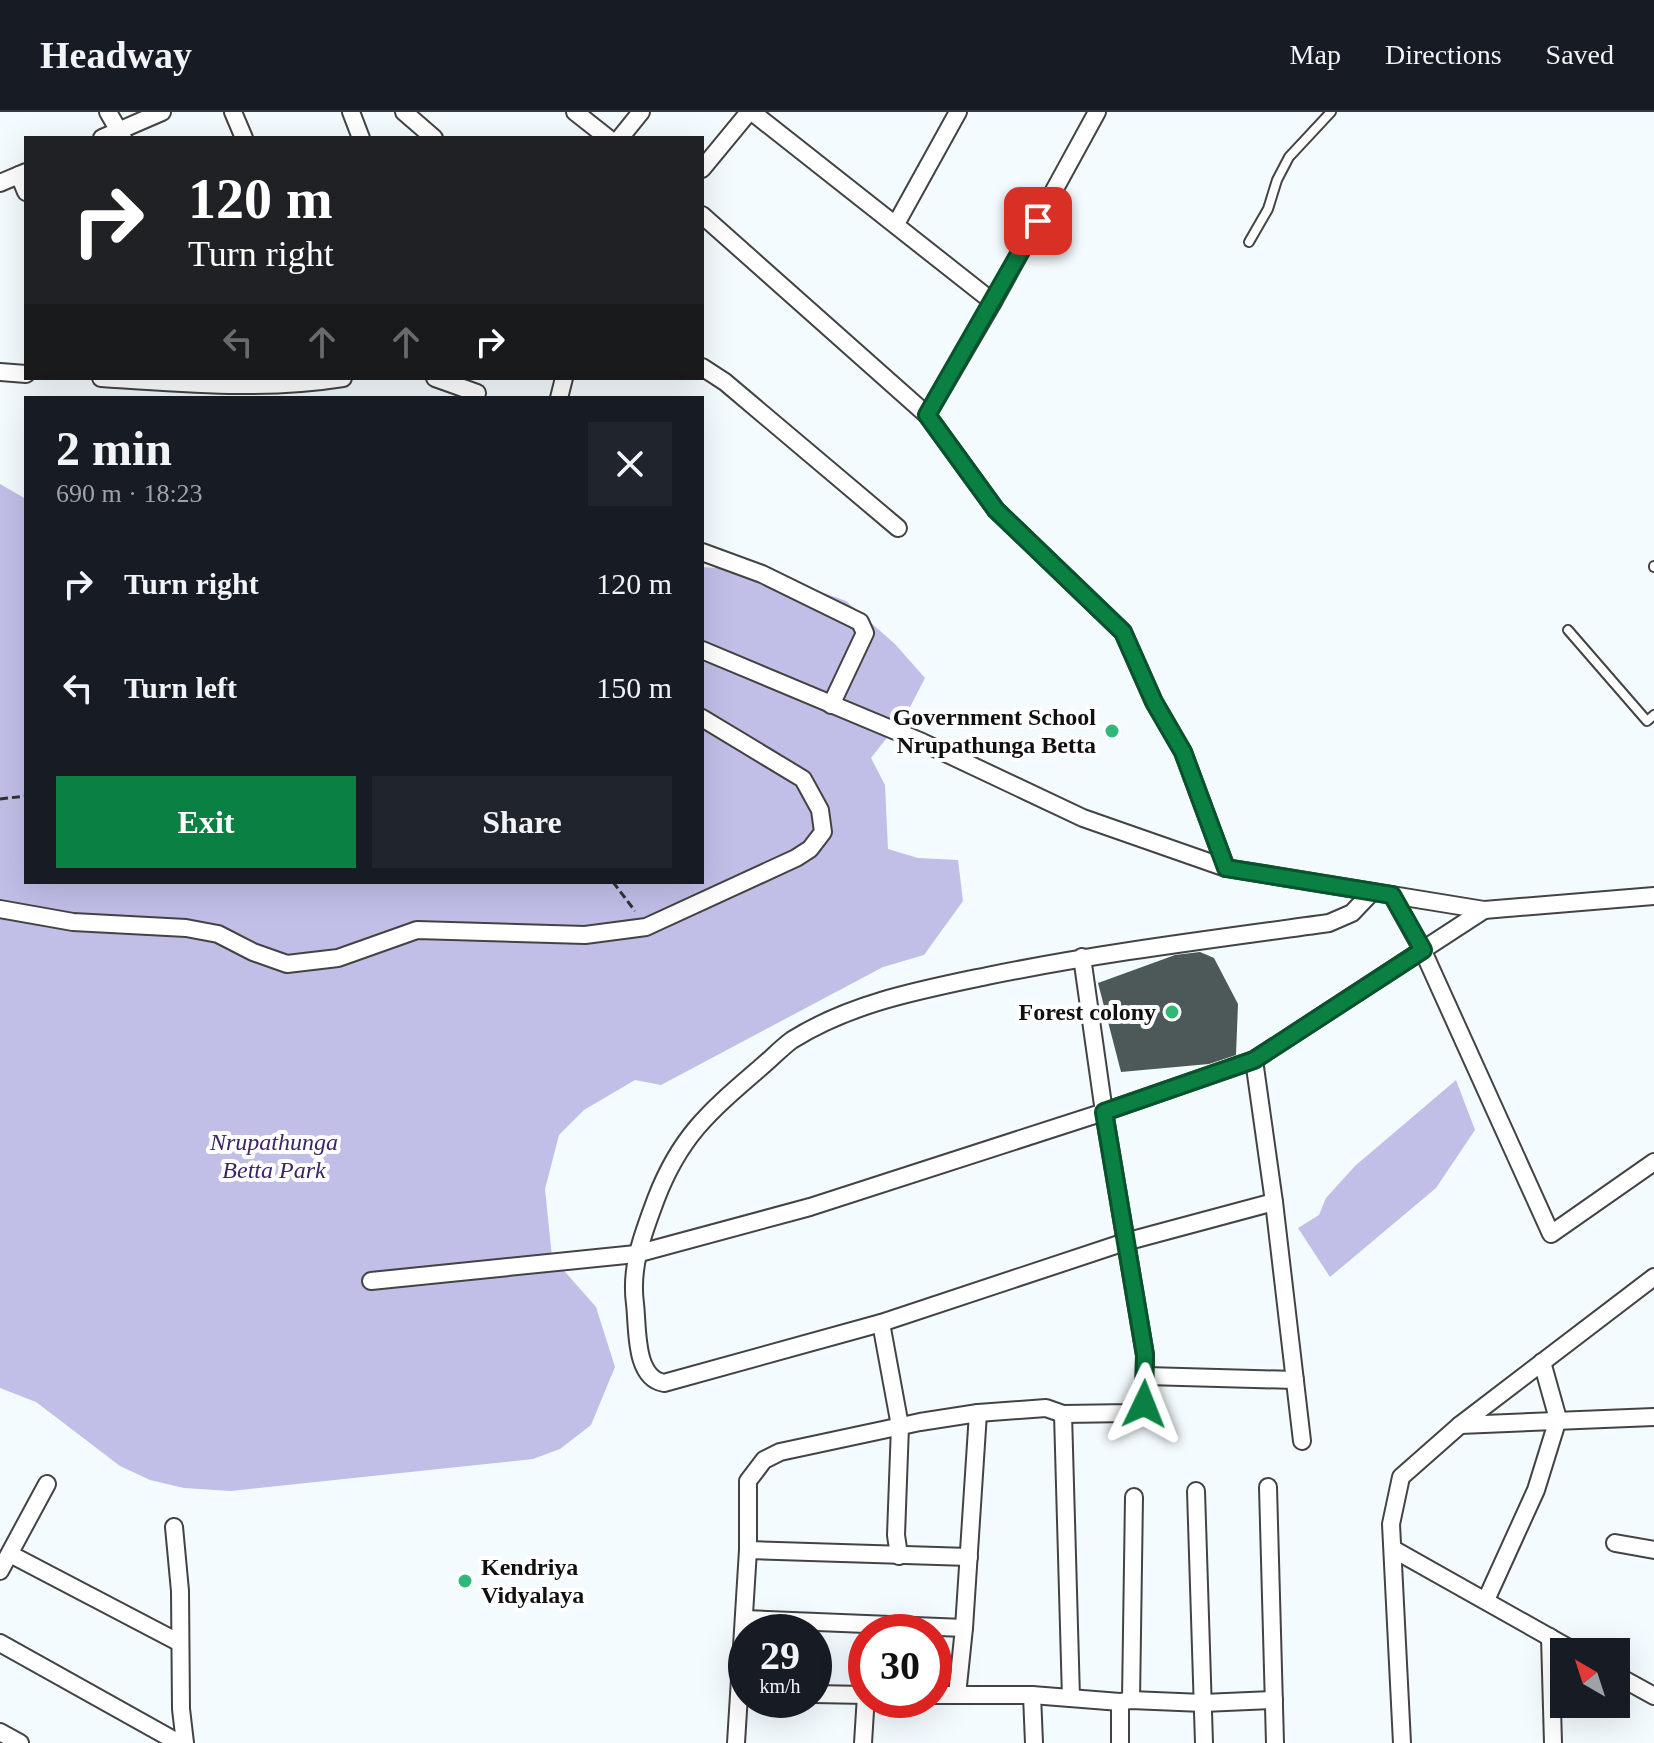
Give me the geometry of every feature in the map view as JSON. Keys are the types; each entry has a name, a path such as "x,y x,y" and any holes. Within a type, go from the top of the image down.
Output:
{"street":[{"path":"108,112 121,134 162,112"},
{"path":"233,112 243,136"},
{"path":"351,112 360,136"},
{"path":"404,112 432,136"},
{"path":"575,112 605,136"},
{"path":"622,136 641,112"},
{"path":"704,167 750,112 993,302"},
{"path":"896,224 958,112"},
{"path":"927,415 1097,112"},
{"path":"0,183 22,173"},
{"path":"704,217 927,415 996,510 1123,632 1154,702 1183,752 1226,868"},
{"path":"704,368 725,382 898,528"},
{"path":"0,372 24,374"},
{"path":"170,380 300,385 331,380"},
{"path":"442,380 478,390"},
{"path":"704,553 762,574 860,622 865,633 831,705"},
{"path":"704,651 922,742 1083,818 1226,868 1484,910 1654,896"},
{"path":"0,909 73,922 218,934 253,952 287,964 338,958 417,930 585,935 646,927 796,858 810,849 823,832 820,810 803,779 704,719"},
{"path":"1274,1202 1125,1242 881,1323 664,1383 656,1382 649,1376 642,1358 634,1297 636,1254 665,1176 698,1124 728,1094 791,1041 823,1024 895,995 1082,957 1329,923 1352,913 1372,892"},
{"path":"1392,895 1423,950 1551,1234 1654,1162"},
{"path":"371,1281 636,1254 810,1207 1104,1112 1254,1060 1484,910"},
{"path":"744,1614 748,1481 764,1460 780,1452 978,1413 1046,1408 1063,1414 1136,1412 1144,1404 1145,1355 1104,1112 1082,957"},
{"path":"1254,1060 1302,1441"},
{"path":"1402,1743 1391,1524 1401,1477 1460,1425 1654,1277"},
{"path":"881,1323 900,1426 896,1535 899,1556"},
{"path":"1486,1600 1536,1490 1558,1419 1542,1362"},
{"path":"1146,1376 1295,1380"},
{"path":"957,1695 978,1413"},
{"path":"1063,1414 1071,1698"},
{"path":"1460,1425 1654,1417"},
{"path":"0,1571 47,1484"},
{"path":"1268,1487 1275,1743"},
{"path":"1196,1491 1204,1743"},
{"path":"1120,1743 1125,1701 1134,1497"},
{"path":"174,1527 180,1591 182,1743"},
{"path":"1615,1543 1654,1550"},
{"path":"1393,1549 1550,1637 1553,1743"},
{"path":"748,1550 969,1557"},
{"path":"10,1554 180,1643"},
{"path":"832,1623 964,1628"},
{"path":"0,1643 182,1743"},
{"path":"1630,1683 1654,1696"},
{"path":"952,1695 1032,1695 1203,1703 1274,1700"},
{"path":"1032,1695 1034,1743"},
{"path":"736,1743 740,1718"},
{"path":"863,1743 865,1718"},
{"path":"0,1732 20,1743"}],"lane":[{"path":"1249,242 1268,209 1277,180 1289,157 1331,112"},
{"path":"1568,630 1647,721 1654,715"}],"path":[{"path":"0,799 24,796"},
{"path":"614,884 646,927"}],"green space":[{"name":"Nrupathunga Betta Park","path":"0,484 24,498 24,884 704,884 704,567 763,571 846,601 895,644 925,678 908,711 871,758 885,785 888,849 918,858 958,860 963,901 924,955 883,967 661,1085 635,1080 584,1110 559,1135 545,1189 552,1257 596,1307 615,1367 591,1425 560,1449 533,1459 231,1491 184,1488 150,1480 120,1466 36,1402 0,1388"},
{"path":"1456,1080 1475,1130 1436,1188 1330,1277 1298,1228 1319,1215 1326,1198 1355,1166"}],"building":[{"name":"Forest colony","path":"1200,952 1214,958 1238,1004 1236,1055 1209,1064 1121,1072 1098,983 1175,955"}],"place":[{"name":"Government School Nrupathunga Betta","path":"1112,731"},
{"name":"Forest colony","path":"1172,1012"},
{"name":"Kendriya Vidyalaya","path":"465,1581"}],"route":[{"path":"1038,221 927,415 996,510 1123,632 1154,702 1183,752 1226,868 1392,895 1423,950 1254,1060 1104,1112 1145,1355 1144,1404"}]}
